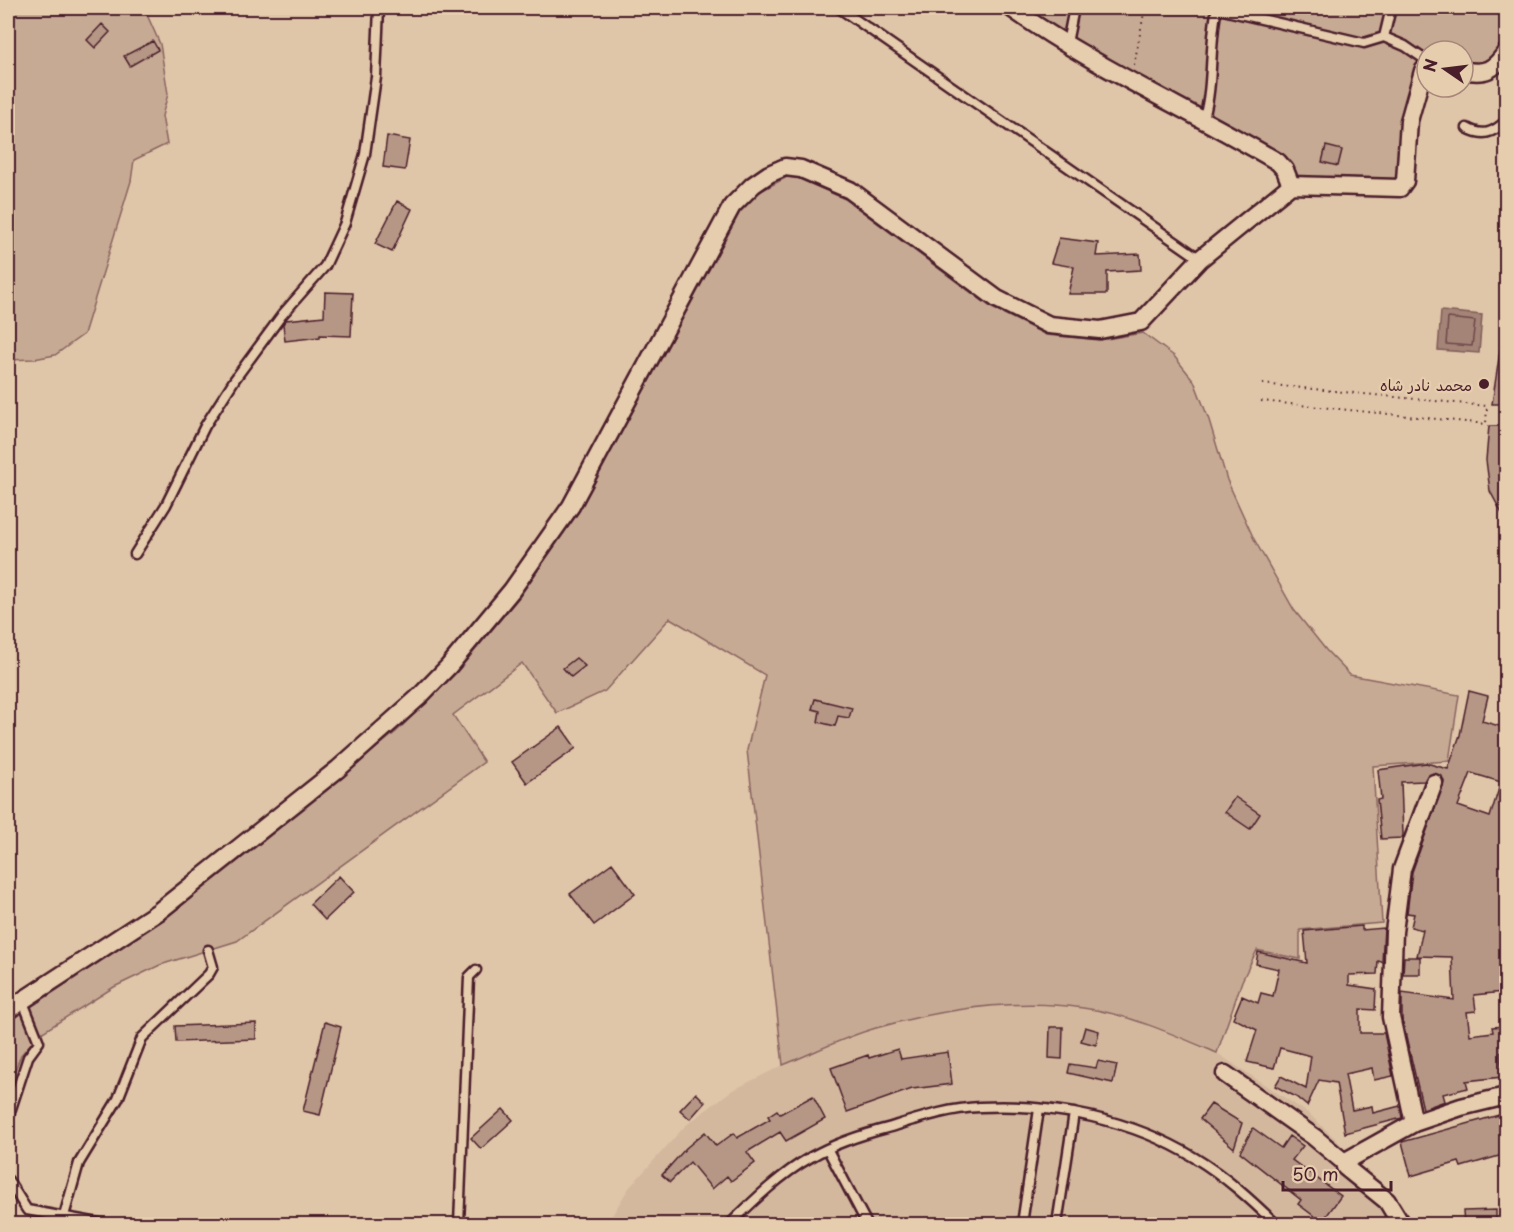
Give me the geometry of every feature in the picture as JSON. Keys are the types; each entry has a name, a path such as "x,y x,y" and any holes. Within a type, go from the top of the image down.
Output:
{"street":[{"path":"1011,8 1056,39 1204,118 1278,162 1285,170 1291,185"},
{"path":"1475,71 1488,72 1496,68 1506,52"},
{"path":"8,1010 158,912 346,761 419,697 449,666 512,590 571,506 732,206 753,185 785,167 801,169 825,178 868,203 997,299 1049,326 1100,330 1142,322 1200,259 1291,185 1400,188 1405,181 1409,121 1416,99"},
{"path":"1414,1123 1391,1017 1395,932 1402,869 1434,783"},
{"path":"1225,1074 1297,1124 1344,1162 1345,1167 1387,1201 1401,1224"},
{"path":"1344,1162 1414,1123 1461,1107 1506,1096"}],"lane":[{"path":"135,554 165,505 206,426 235,379 282,315 325,266 345,223 365,154 376,77 379,8"},
{"path":"839,8 1200,259"},
{"path":"1067,43 1074,8"},
{"path":"1204,118 1208,102 1211,36 1216,8 1364,43 1384,37 1415,53"},
{"path":"1384,37 1391,8"},
{"path":"1467,128 1478,134 1495,132 1506,121"},
{"path":"64,1216 80,1163 118,1099 142,1038 209,974 213,967 208,950"},
{"path":"459,1224 468,977 476,970"},
{"path":"8,1118 28,1057 39,1042 23,1002"},
{"path":"730,1224 765,1192 810,1158 860,1136 938,1113 979,1107 1039,1108 1074,1113 1143,1133 1195,1157 1241,1191 1276,1224"},
{"path":"1022,1224 1039,1108"},
{"path":"1057,1224 1074,1113"},
{"path":"828,1150 867,1224"},
{"path":"8,1180 27,1210 104,1224"}],"path":[{"path":"1130,79 1145,8"},
{"path":"1261,401 1486,424 1487,406 1262,384"}],"shaded area":[{"path":"8,8 144,8 160,44 168,94 162,116 167,144 134,160 131,181 84,334 55,355 8,360"},
{"path":"1011,8 1506,8 1506,52 1495,68 1475,69 1475,39 1415,39 1415,99 1421,99 1405,181 1291,185 1285,170"},
{"path":"787,177 798,178 845,199 992,308 1046,335 1100,340 1143,333 1174,356 1194,381 1209,420 1227,480 1254,539 1294,610 1326,650 1350,675 1459,695 1449,761 1373,766 1382,923 1300,930 1300,959 1257,950 1242,981 1217,1053 1152,1026 1117,1015 1083,1008 1031,1004 979,1007 901,1021 840,1040 783,1065 747,750 765,675 670,618 605,691 557,713 522,663 453,715 484,762 237,941 160,965 114,987 38,1035 21,1055 8,1088 8,1022 163,920 396,732 456,673 520,596 579,511 740,212 759,192"},
{"path":"1018,1004 1084,1008 1139,1022 1217,1053 1308,1113 1339,1142 1347,1158 1401,1224 607,1224 628,1189 685,1126 731,1091 783,1065 874,1028 948,1011"}],"water":[{"path":"1441,311 1482,315 1479,353 1438,350"}],"building":[{"path":"102,24 110,32 95,48 87,40"},
{"path":"153,41 158,50 130,66 124,56"},
{"path":"387,136 410,140 405,170 383,167"},
{"path":"1326,146 1342,150 1338,166 1322,162"},
{"path":"397,201 412,209 392,252 375,244"},
{"path":"1059,238 1098,243 1096,256 1140,254 1141,270 1107,272 1107,294 1068,294 1074,267 1051,263"},
{"path":"325,292 353,293 351,336 320,335 320,337 285,341 283,324 286,320 324,316"},
{"path":"1500,351 1506,352 1506,404 1492,404"},
{"path":"1489,426 1506,426 1506,521 1490,491 1486,460"},
{"path":"576,658 585,666 571,677 563,668"},
{"path":"1469,691 1488,696 1482,721 1506,728 1502,760 1506,763 1506,939 1501,940 1503,992 1474,995 1476,1011 1467,1012 1470,1035 1493,1032 1492,1027 1506,1026 1506,1051 1500,1052 1502,1077 1466,1081 1468,1088 1443,1094 1445,1101 1423,1109 1402,1019 1402,993 1454,1000 1452,957 1417,956 1423,930 1411,927 1414,914 1407,913 1412,872 1444,782 1442,776 1433,773 1424,781 1401,782 1402,838 1381,839 1377,800 1381,799 1378,770 1426,763 1448,769 1460,735","holes":["1471,773 1501,782 1490,817 1458,806"]},
{"path":"815,699 852,708 849,718 838,716 835,726 818,722 820,711 812,709"},
{"path":"561,727 576,748 527,783 512,762"},
{"path":"1235,797 1260,814 1250,829 1225,812"},
{"path":"612,863 635,894 594,925 570,894"},
{"path":"339,876 354,892 325,920 310,904"},
{"path":"1362,926 1362,930 1384,928 1382,962 1378,961 1377,974 1349,975 1349,985 1376,989 1375,1010 1360,1009 1360,1033 1384,1033 1393,1076 1374,1080 1372,1068 1345,1074 1352,1110 1372,1106 1373,1113 1400,1106 1402,1118 1345,1133 1336,1083 1319,1080 1307,1106 1296,1097 1275,1086 1281,1076 1306,1089 1311,1056 1280,1048 1274,1068 1247,1062 1257,1030 1233,1018 1242,996 1258,1003 1261,993 1273,996 1279,969 1256,964 1258,952 1307,963 1304,931"},
{"path":"1404,957 1420,957 1420,974 1403,974"},
{"path":"325,1022 341,1027 320,1115 303,1111"},
{"path":"256,1023 256,1039 176,1042 175,1026"},
{"path":"1050,1027 1063,1027 1062,1059 1049,1058"},
{"path":"1085,1027 1099,1031 1096,1045 1081,1041"},
{"path":"898,1049 901,1059 948,1052 952,1084 912,1089 847,1112 831,1068 868,1055 869,1058"},
{"path":"1098,1061 1117,1065 1113,1083 1068,1073 1070,1064 1096,1068"},
{"path":"696,1093 705,1102 690,1119 680,1110"},
{"path":"813,1096 825,1119 786,1141 780,1132 747,1152 755,1163 731,1181 727,1176 712,1189 690,1162 670,1182 662,1175 686,1148 705,1132 716,1146 734,1133 737,1138 770,1119 768,1116 777,1110 780,1114"},
{"path":"1211,1104 1242,1123 1234,1148 1200,1119"},
{"path":"503,1109 513,1120 481,1149 471,1138"},
{"path":"1506,1113 1506,1154 1461,1167 1459,1162 1411,1176 1402,1142"},
{"path":"1253,1128 1281,1148 1289,1136 1303,1146 1292,1160 1341,1196 1322,1222 1298,1204 1301,1200 1240,1152"},
{"path":"1496,1210 1496,1224 1464,1224 1463,1211"}],"place":[{"name":"محمد نادر شاه","path":"1484,384"}]}
